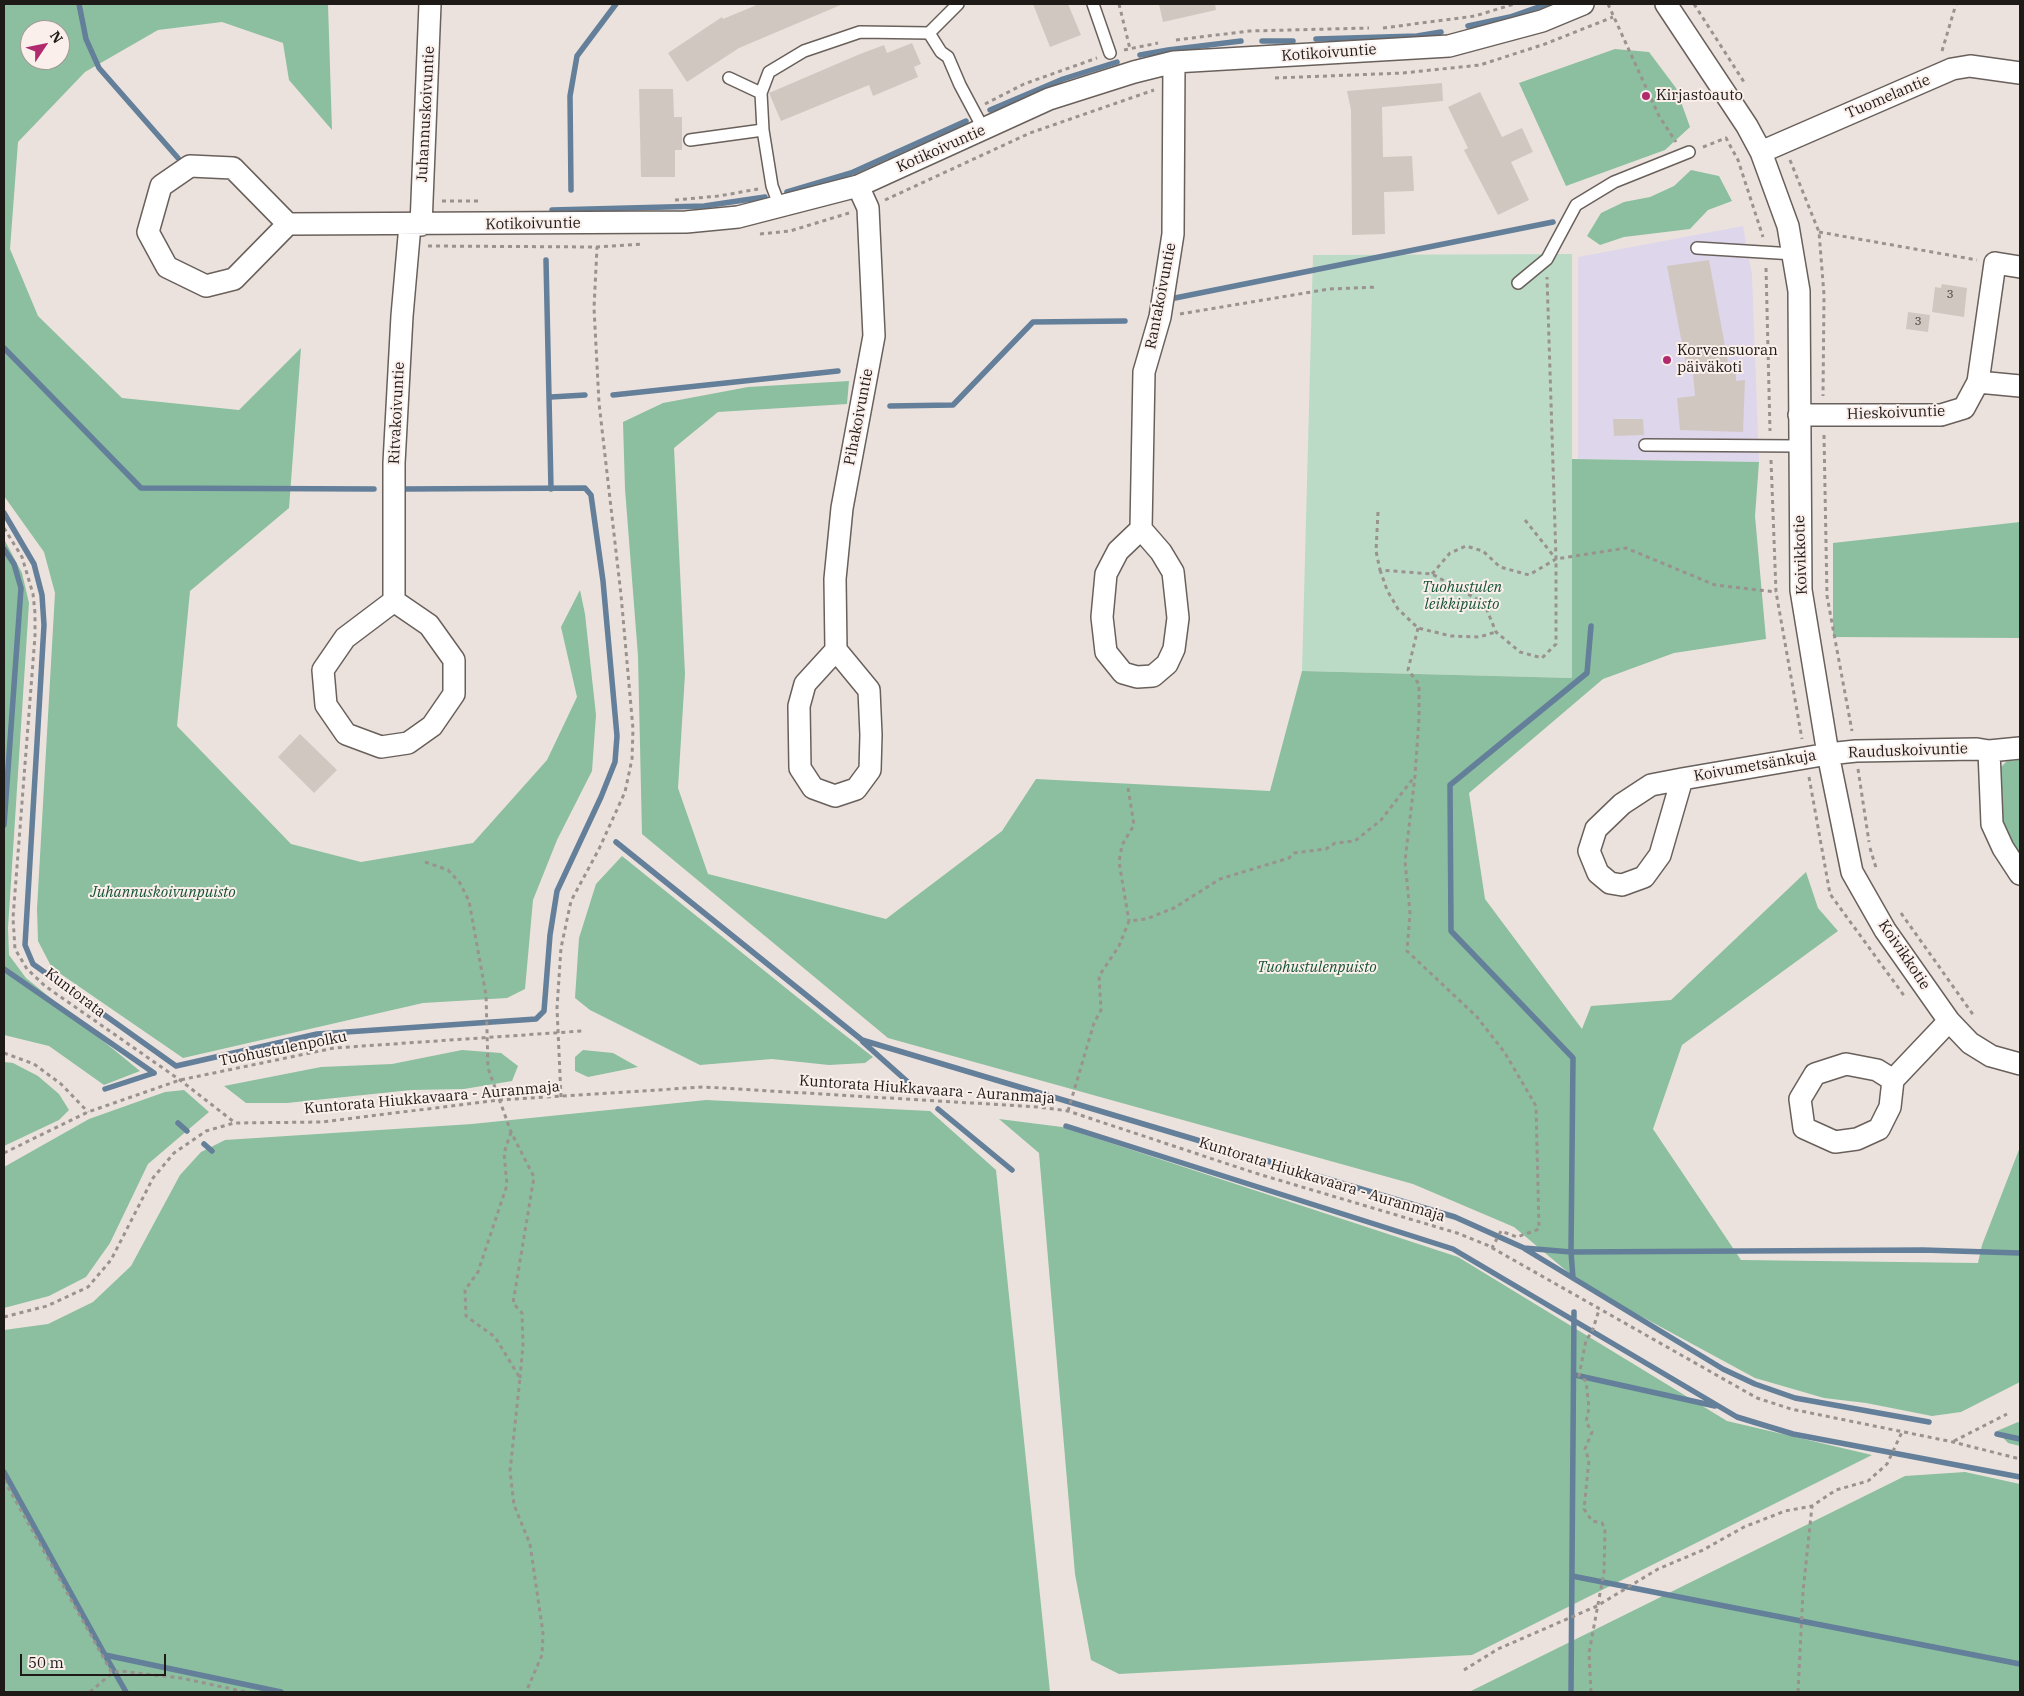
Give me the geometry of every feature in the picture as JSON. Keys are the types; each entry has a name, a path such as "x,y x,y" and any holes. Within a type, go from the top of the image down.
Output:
{"street":[{"name":"Juhannuskoivuntie","path":"416,225 430,4"},
{"name":"Kotikoivuntie","path":"288,224 416,225 686,222 738,217 858,186 1049,99 1134,72 1174,62 1448,46 1542,21 1582,4"},
{"name":"Koivikkotie","path":"1666,4 1747,126 1761,152 1788,226 1799,291 1798,446 1800,590 1828,754 1852,872 1885,930 1949,1021 1970,1043 1991,1056 2020,1064"},
{"name":"Rantakoivuntie","path":"1141,529 1144,372 1160,317 1173,234 1174,62"},
{"name":"Tuomelantie","path":"1761,152 1952,70 1970,66 2020,73"},
{"path":"190,166 233,168 288,224 234,279 206,286 167,267 148,232 161,186 190,166"},
{"name":"Pihakoivuntie","path":"836,650 835,579 842,508 874,336 868,208 858,186"},
{"name":"Ritvakoivuntie","path":"394,601 394,463 402,316 416,225"},
{"path":"1995,263 2020,267"},
{"name":"Hieskoivuntie","path":"1799,415 1941,415 1964,408 1978,382 1995,263"},
{"path":"1978,382 2020,386"},
{"path":"1141,529 1161,552 1173,572 1178,618 1174,649 1167,664 1153,676 1137,677 1123,673 1106,652 1102,617 1106,574 1118,551 1141,529"},
{"path":"394,601 429,625 454,660 454,694 432,726 408,743 381,747 346,734 326,705 323,670 345,638 394,601"},
{"path":"836,650 869,690 871,735 870,770 856,789 835,796 813,788 800,768 799,706 805,684 836,650"},
{"name":"Rauduskoivuntie","path":"1828,754 1856,751 1977,749 1988,751 2020,748"},
{"name":"Rauduskoivuntie","path":"1988,751 1992,824 2003,848 2020,874"},
{"name":"Koivumetsänkuja","path":"1682,779 1660,855 1644,877 1622,885 1610,883 1598,873 1589,852 1596,829 1622,804 1651,785 1682,779 1806,757 1828,754"},
{"path":"1893,1080 1877,1070 1846,1064 1815,1074 1800,1099 1804,1128 1835,1142 1857,1139 1879,1129 1890,1107 1893,1080 1949,1021"}],"lane":[{"path":"780,207 772,186 763,130 761,93 769,72 804,51 860,32 929,33 958,4"},
{"path":"1093,4 1110,53"},
{"path":"929,33 941,52 948,57 960,85 984,130"},
{"path":"729,78 761,93"},
{"path":"690,140 763,130"},
{"path":"1518,284 1547,260 1576,205 1614,182 1689,152"},
{"path":"1697,248 1765,254 1794,254"},
{"path":"1645,445 1798,446"}],"path":[{"path":"1119,4 1139,94"},
{"path":"1608,4 1660,116 1678,145 1689,152 1726,138 1738,160 1765,240 1776,592 1830,894 1908,1000"},
{"path":"1694,4 1745,83"},
{"path":"1941,53 1956,4"},
{"path":"1783,142 1819,232 1824,295 1823,414 1827,596 1856,751 1869,847 1878,876"},
{"path":"1819,232 1995,263"},
{"path":"561,1097 557,1033 561,948 571,901 600,849 625,792 632,759 633,729 628,669 599,403 594,308 597,247"},
{"path":"1380,570 1432,574 1484,602 1496,632 1520,652 1542,658 1556,644 1556,559 1547,260"},
{"path":"1160,317 1329,289 1377,287"},
{"path":"1378,512 1376,551 1387,590 1398,609 1418,628 1451,636 1479,637 1496,632"},
{"path":"1525,520 1556,559"},
{"name":"Kuntorata","path":"4,528 22,557 34,594 35,613 35,636 13,918 15,949 27,969 44,986 180,1080 234,1123"},
{"path":"1432,574 1450,553 1466,546 1483,551 1500,567 1529,575 1556,559 1626,548 1715,585 1776,592"},
{"path":"1418,628 1408,670 1419,684 1415,776 1405,861 1410,913 1407,951 1477,1017 1505,1053 1536,1106 1539,1229 1517,1237 1501,1231 1492,1248"},
{"path":"1129,921 1146,919 1165,912 1220,879 1289,858 1294,853 1326,849 1335,843 1355,842 1381,820 1415,776"},
{"path":"1068,1111 1094,1023 1101,1010 1099,976 1119,946 1129,921 1119,862 1122,845 1134,825 1128,788"},
{"path":"425,862 448,870 460,883 469,901 486,995 488,1068 511,1132 534,1177 513,1303 522,1313 523,1345 510,1470 514,1505 530,1544 544,1633 542,1655 526,1692"},
{"path":"1897,908 1977,1019"},
{"name":"Tuohustulenpolku","path":"4,1153 88,1112 180,1080 334,1048 582,1031"},
{"path":"4,1053 34,1064 61,1084 88,1112"},
{"name":"Kuntorata Hiukkavaara - Auranmaja","path":"4,1317 47,1306 88,1287 111,1260 152,1178 174,1153 206,1131 234,1123 322,1122 499,1100 704,1087 1002,1105 1068,1111 1255,1173 1457,1233 1492,1248 1757,1398 1791,1410 1953,1442 2020,1459"},
{"path":"511,1132 504,1153 506,1185 478,1272 465,1290 466,1316 495,1337 520,1378"},
{"path":"1591,1692 1589,1653 1604,1572 1605,1529 1602,1523 1592,1521 1584,1508 1589,1460 1584,1449 1592,1432 1586,1422 1589,1408 1586,1381 1579,1376 1586,1340 1592,1332 1599,1310"},
{"path":"1953,1442 2007,1414"},
{"path":"1464,1670 1498,1648 1597,1606 1658,1569 1703,1550 1744,1527 1784,1511 1812,1506 1836,1490 1868,1481 1888,1464 1902,1432"},
{"path":"4,1480 112,1674"},
{"path":"1798,1692 1803,1592 1812,1506"},
{"path":"90,1692 112,1674 120,1671 181,1678 246,1692"}],"shaded area":[{"name":"Korvensuoran päiväkoti","path":"1743,226 1752,275 1759,462 1578,459 1578,257"}],"green space":[{"name":"Juhannuskoivunpuisto","path":"4,4 328,4 332,130 289,80 283,43 222,22 158,30 85,72 18,142 10,249 38,316 122,398 239,410 301,348 289,508 190,591 177,726 291,844 361,862 473,843 547,760 577,697 561,627 580,590 585,614 596,715 592,771 557,840 533,900 525,989 507,998 423,1003 183,1058 52,968 38,941 37,909 55,593 44,552 4,496"},
{"path":"1615,49 1649,52 1676,88 1690,127 1665,150 1566,186 1519,83"},
{"path":"1691,170 1719,176 1732,201 1708,210 1690,229 1624,237 1600,245 1587,236 1601,213 1624,202 1650,197 1674,186"},
{"name":"Tuohustulen leikkipuisto","path":"1572,254 1572,678 1302,671 1313,255"},
{"name":"Tuohustulenpuisto","path":"849,381 847,404 718,412 674,448 685,674 678,788 708,874 886,919 1002,831 1036,779 1270,791 1302,671 1572,678 1572,459 1759,462 1755,516 1766,639 1674,653 1603,679 1469,793 1485,899 1582,1029 1591,1006 1671,1000 1806,872 1818,908 1838,931 1682,1045 1653,1129 1741,1260 1978,1263 1982,1245 2020,1147 2020,1382 1961,1412 1932,1416 1866,1403 1824,1398 1755,1378 1624,1307 1575,1278 1514,1227 1413,1184 888,1038 642,834 638,656 625,489 623,422 663,403 748,387"},
{"path":"2020,522 2020,638 1833,637 1833,543"},
{"path":"4,539 22,573 29,603 8,928 9,955 26,978 140,1071 104,1085 49,1046 4,1035"},
{"path":"2020,760 2020,859 1999,822 1998,770 2007,761"},
{"path":"622,856 873,1057 865,1063 829,1065 772,1059 700,1065 590,1010 575,998 579,938 596,884"},
{"path":"462,1050 501,1053 518,1066 512,1081 464,1089 411,1090 287,1103 246,1103 224,1086 321,1067 392,1064"},
{"path":"583,1050 613,1053 638,1067 588,1077 575,1071 575,1057"},
{"path":"4,1062 13,1063 38,1076 59,1094 69,1110 59,1120 4,1146"},
{"path":"184,1090 209,1112 148,1164 110,1243 86,1277 49,1296 4,1308 4,1167 89,1119 165,1092"},
{"path":"706,1100 930,1111 996,1170 1050,1692 4,1692 4,1330 48,1324 93,1302 131,1266 180,1175 201,1152 225,1140 472,1124"},
{"path":"999,1119 1062,1127 1458,1257 1727,1421 1872,1455 1472,1655 1119,1674 1091,1660 1075,1574 1039,1153"},
{"path":"2018,1422 2020,1423 2020,1446 2008,1443 1997,1431"},
{"path":"1965,1472 2020,1484 2020,1692 1469,1692 1905,1476"}],"building":[{"path":"759,4 843,4 739,48 687,82 668,53 722,17 723,19"},
{"path":"1033,4 1068,4 1081,35 1050,47"},
{"path":"1159,4 1215,4 1216,10 1163,22"},
{"path":"912,43 921,64 914,67 918,77 873,96 869,85 781,121 769,93 884,45 887,53"},
{"path":"1442,83 1443,101 1382,107 1383,157 1412,156 1414,191 1384,192 1385,234 1352,235 1351,110 1347,91"},
{"path":"639,89 673,89 674,117 682,117 682,150 675,150 675,177 641,177"},
{"path":"1480,92 1502,137 1522,128 1533,152 1511,162 1529,200 1498,215 1464,150 1468,148 1448,107"},
{"path":"1709,260 1728,362 1736,361 1736,381 1745,380 1743,432 1680,430 1677,398 1695,396 1692,363 1686,364 1667,266"},
{"path":"1942,284 1967,288 1964,317 1932,312 1935,287 1941,288"},
{"path":"1908,312 1930,315 1928,332 1906,329"},
{"path":"1613,419 1643,419 1644,435 1614,436"},
{"path":"300,734 337,770 314,793 278,757"}],"waterway":[{"path":"79,4 86,39 99,68 178,158"},
{"path":"571,190 570,96 577,56 616,4"},
{"path":"1468,26 1510,17 1547,4"},
{"path":"1316,39 1417,36 1441,32"},
{"path":"1140,55 1241,41"},
{"path":"1262,41 1293,41"},
{"path":"990,110 1063,79 1117,62"},
{"path":"787,192 851,173 966,121"},
{"path":"552,210 704,206 765,197"},
{"path":"1175,298 1553,222"},
{"path":"546,260 551,489"},
{"path":"890,406 953,405 1033,322 1125,321"},
{"path":"4,348 141,488 374,489"},
{"path":"613,395 838,371"},
{"path":"551,397 585,395"},
{"path":"4,513 34,564 42,595 44,625 25,945 33,964 176,1066 317,1034 536,1019 544,1011 550,935 557,891 601,797 615,762 617,736 603,581 591,495 585,488 404,489"},
{"path":"4,549 14,564 21,588 4,825"},
{"path":"1573,1278 1571,1252 1573,1058 1451,931 1450,785 1587,673 1591,626"},
{"path":"616,842 862,1040 1455,1217 1524,1248 1571,1252 1923,1250 2020,1253"},
{"path":"4,969 154,1073"},
{"path":"863,1042 919,1092"},
{"path":"105,1089 154,1073"},
{"path":"938,1109 1012,1170"},
{"path":"178,1123 187,1131"},
{"path":"1066,1126 1453,1249 1737,1417 1793,1434 2020,1477"},
{"path":"204,1144 212,1151"},
{"path":"1525,1249 1723,1369 1755,1384 1795,1398 1929,1422"},
{"path":"1571,1692 1574,1312"},
{"path":"1575,1375 1715,1406"},
{"path":"1997,1434 2020,1439"},
{"path":"4,1472 105,1655 281,1692"},
{"path":"1572,1576 2020,1664"},
{"path":"105,1655 126,1692"}],"place":[{"name":"Kirjastoauto","path":"1646,96"},
{"name":"Korvensuoran päiväkoti","path":"1667,360"}]}
